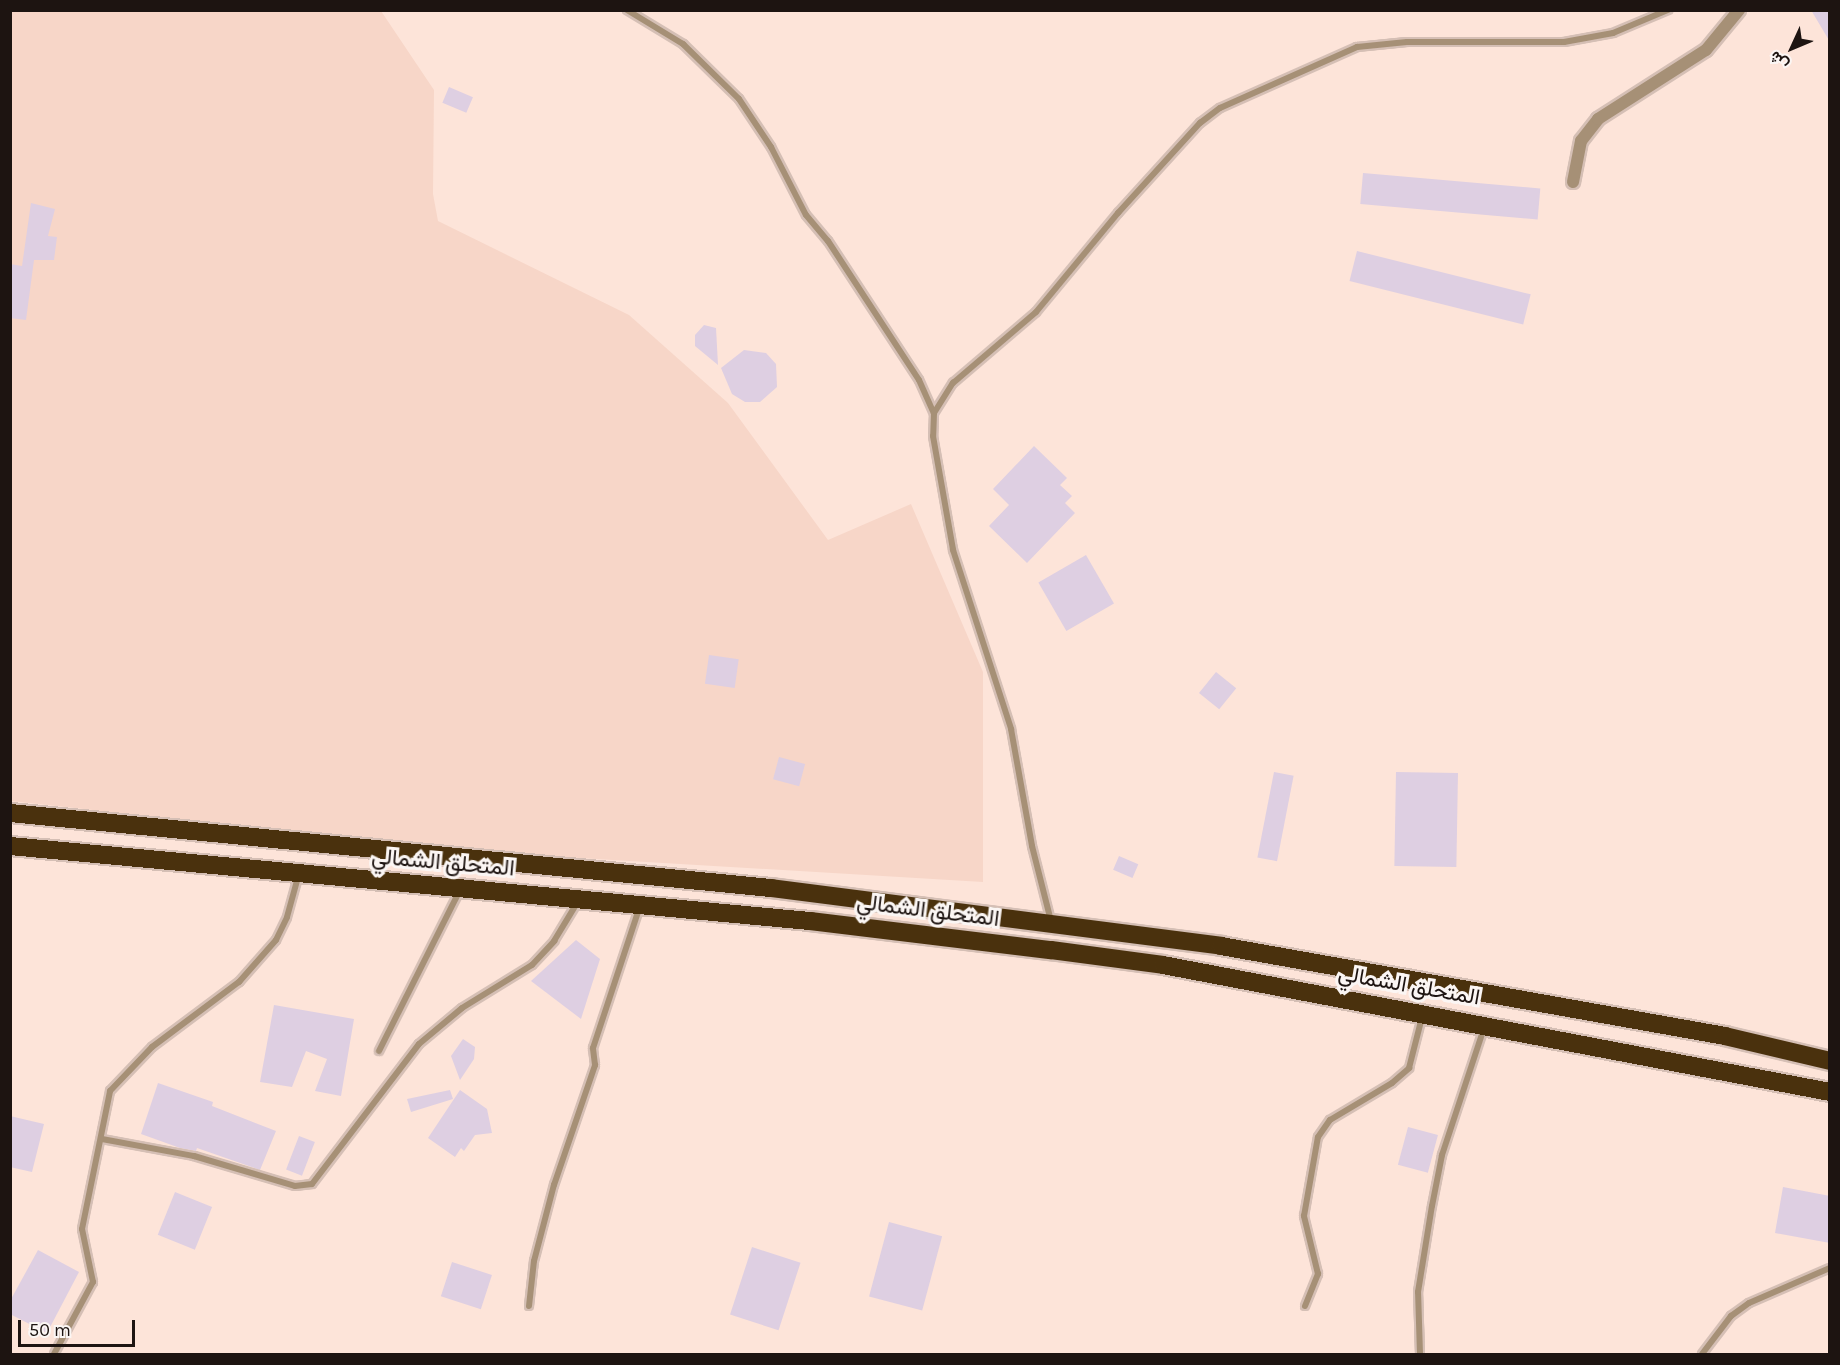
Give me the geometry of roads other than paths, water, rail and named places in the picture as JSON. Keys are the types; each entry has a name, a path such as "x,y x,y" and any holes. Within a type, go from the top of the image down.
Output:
{"highway":[{"name":"المتحلق الشمالي","path":"10,813 771,888 1221,946 1725,1036 1830,1061"},
{"name":"المتحلق الشمالي","path":"10,846 810,921 1118,959 1422,1013 1830,1092"}],"street":[{"path":"1573,182 1581,141 1598,119 1706,50 1738,10"}],"lane":[{"path":"627,10 684,44 739,99 771,147 806,215 834,249 919,380 934,413 933,436 953,550 1011,729 1032,846 1052,924"},
{"path":"934,413 953,383 1036,312 1118,213 1200,123 1220,108 1357,47 1407,42 1564,42 1613,33 1668,10"},
{"path":"54,1354 93,1282 82,1229 110,1091 152,1047 239,982 276,940 287,917 299,873"},
{"path":"379,1051 461,889"},
{"path":"102,1139 194,1156 295,1186 312,1184 419,1044 462,1008 532,965 554,941 579,900"},
{"path":"529,1306 534,1261 554,1185 595,1065 592,1048 640,906"},
{"path":"1305,1306 1318,1274 1304,1216 1318,1137 1330,1120 1392,1083 1409,1068 1422,1013"},
{"path":"1420,1354 1418,1292 1442,1155 1485,1025"},
{"path":"1702,1354 1731,1316 1749,1303 1830,1268"}]}
